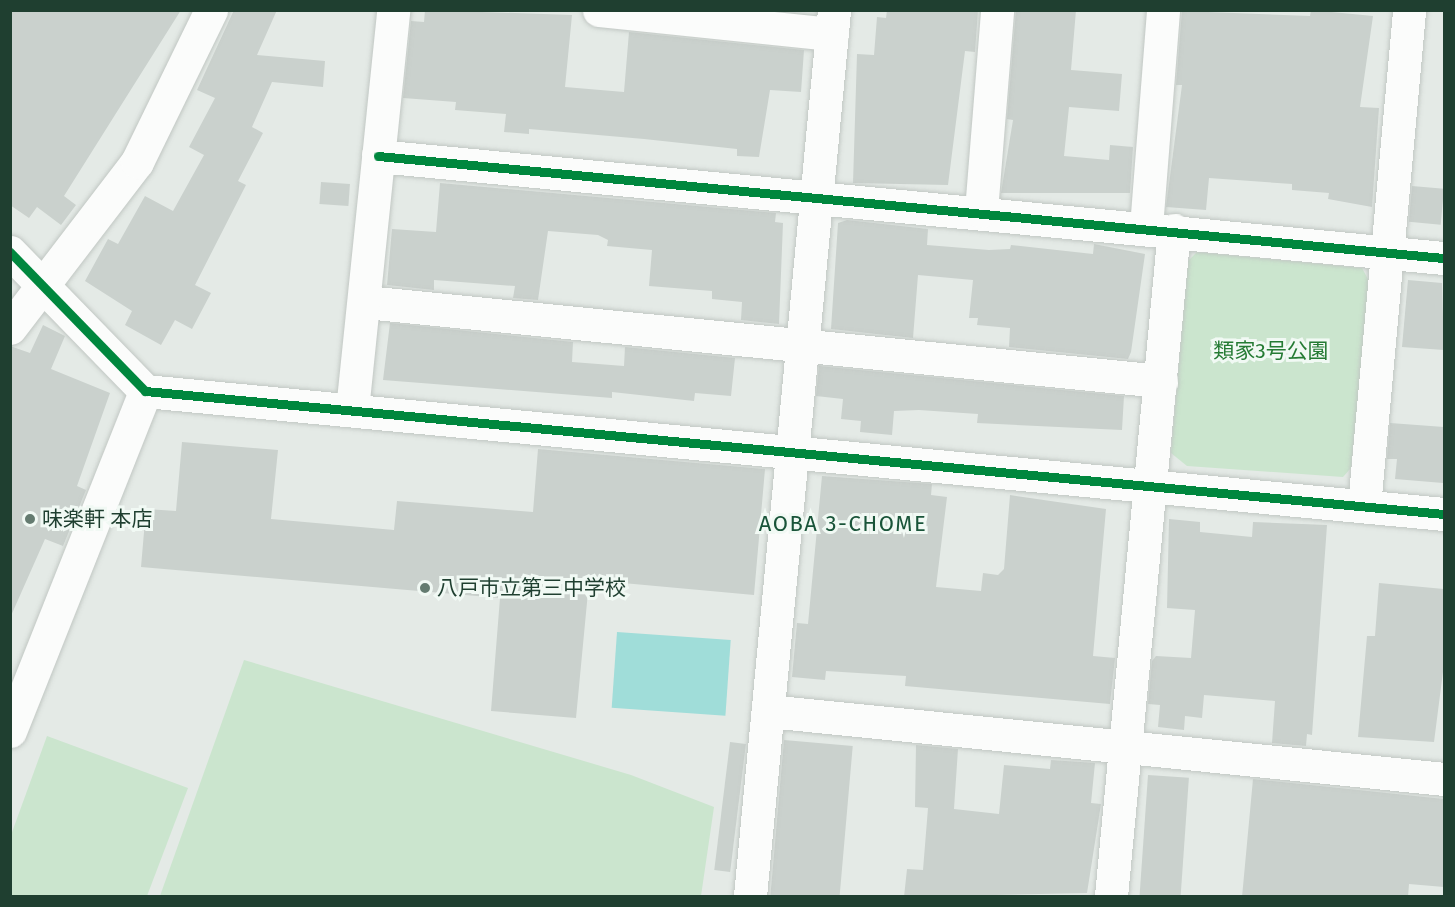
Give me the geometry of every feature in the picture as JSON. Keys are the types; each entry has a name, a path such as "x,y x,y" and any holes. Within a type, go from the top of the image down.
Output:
{"street":[{"path":"10,328 46,288 137,162 211,10"},
{"path":"352,410 393,10"},
{"path":"598,10 833,22 750,897"},
{"path":"981,211 997,10"},
{"path":"1111,897 1161,381 1160,229 1163,10"},
{"path":"1364,506 1390,252 1409,10"},
{"path":"378,156 981,211 1444,258"},
{"path":"10,252 145,391 792,450 1444,514"},
{"path":"364,302 1161,381"},
{"path":"10,731 145,391"},
{"path":"768,711 1444,779"}],"green space":[{"name":"類家3号公園","path":"1197,252 1362,268 1370,283 1351,468 1343,477 1187,466 1171,453 1188,261"},
{"path":"244,660 631,775 714,807 701,896 160,896"},
{"path":"47,736 188,788 147,896 11,896 11,835"}],"water":[{"path":"617,632 731,640 725,716 612,708"}],"building":[{"path":"10,10 181,10 64,196 76,205 61,225 37,207 29,218 10,205"},
{"path":"234,10 277,10 257,55 325,61 323,87 272,82 252,127 263,133 238,181 246,185 195,285 211,293 192,329 175,320 161,345 125,325 132,311 85,281 108,239 118,244 145,196 173,211 204,155 189,147 215,98 197,90"},
{"path":"425,10 572,15 565,87 624,92 629,32 804,50 801,92 770,90 759,157 737,156 737,149 644,139 529,129 529,134 504,132 506,114 455,110 456,102 403,98 411,21 424,22"},
{"path":"887,10 978,10 975,52 965,51 948,185 853,183 857,54 874,55 877,17 886,18"},
{"path":"1016,10 1076,10 1071,70 1122,74 1119,111 1069,107 1064,156 1109,160 1110,145 1133,147 1130,193 1001,193 1013,120 1007,119"},
{"path":"1311,10 1373,16 1360,107 1379,108 1372,207 1328,199 1329,193 1292,190 1292,184 1209,178 1206,210 1166,207 1182,85 1176,85 1182,11 1310,16"},
{"path":"321,182 350,184 348,206 319,204"},
{"path":"440,183 776,213 775,222 783,223 779,324 741,320 742,302 712,299 712,291 649,286 652,250 607,246 608,240 598,235 548,231 538,300 513,298 515,286 434,280 434,290 387,285 392,229 436,232"},
{"path":"1412,186 1444,189 1441,225 1409,222"},
{"path":"847,220 928,229 927,245 989,250 1010,249 1011,245 1093,254 1094,244 1145,254 1131,352 1128,359 1009,347 1010,328 977,325 978,318 969,318 973,280 918,275 913,338 831,329 838,223"},
{"path":"1408,280 1442,283 1444,350 1402,347"},
{"path":"390,323 573,342 572,362 624,366 625,347 735,358 731,396 695,393 694,401 612,392 612,398 383,380"},
{"path":"43,325 65,336 51,369 110,393 77,486 86,490 63,546 45,539 10,618 10,346 30,353"},
{"path":"819,366 1124,396 1122,430 977,423 978,414 919,410 894,411 892,435 860,432 861,421 841,419 843,399 816,396"},
{"path":"1390,423 1444,427 1443,483 1395,479 1397,459 1387,459"},
{"path":"182,442 278,450 271,519 394,530 397,501 533,512 538,449 765,469 754,595 612,582 611,594 588,592 576,718 491,711 500,598 141,567 146,509 176,511"},
{"path":"822,476 932,484 931,495 947,497 936,587 981,591 983,573 998,575 1004,569 1010,495 1106,509 1093,656 1115,658 1110,704 905,686 906,676 826,671 825,680 792,677 797,623 808,624"},
{"path":"1169,519 1200,522 1200,532 1252,537 1253,522 1327,525 1312,735 1307,734 1306,746 1272,743 1275,701 1204,695 1202,718 1185,716 1184,730 1158,727 1160,705 1148,704 1152,661 1156,656 1191,658 1195,610 1167,608"},
{"path":"1379,583 1444,589 1444,664 1434,742 1358,737 1367,636 1375,636"},
{"path":"784,740 853,746 840,896 770,896"},
{"path":"730,742 746,744 730,872 714,870"},
{"path":"916,745 958,749 954,809 999,814 1004,765 1050,769 1051,760 1095,763 1091,803 1101,804 1087,893 904,897 907,869 923,870 928,808 915,807"},
{"path":"1148,775 1189,778 1181,896 1140,896"},
{"path":"1253,779 1444,799 1444,887 1409,884 1408,897 1242,897"}],"cycle path":[{"path":"378,156 1444,258"},
{"path":"10,252 145,391 1444,514"}],"place":[{"name":"味楽軒 本店","path":"30,519"},
{"name":"八戸市立第三中学校","path":"425,588"}],"district":[{"name":"AOBA 3-CHOME","path":"843,524"}]}
